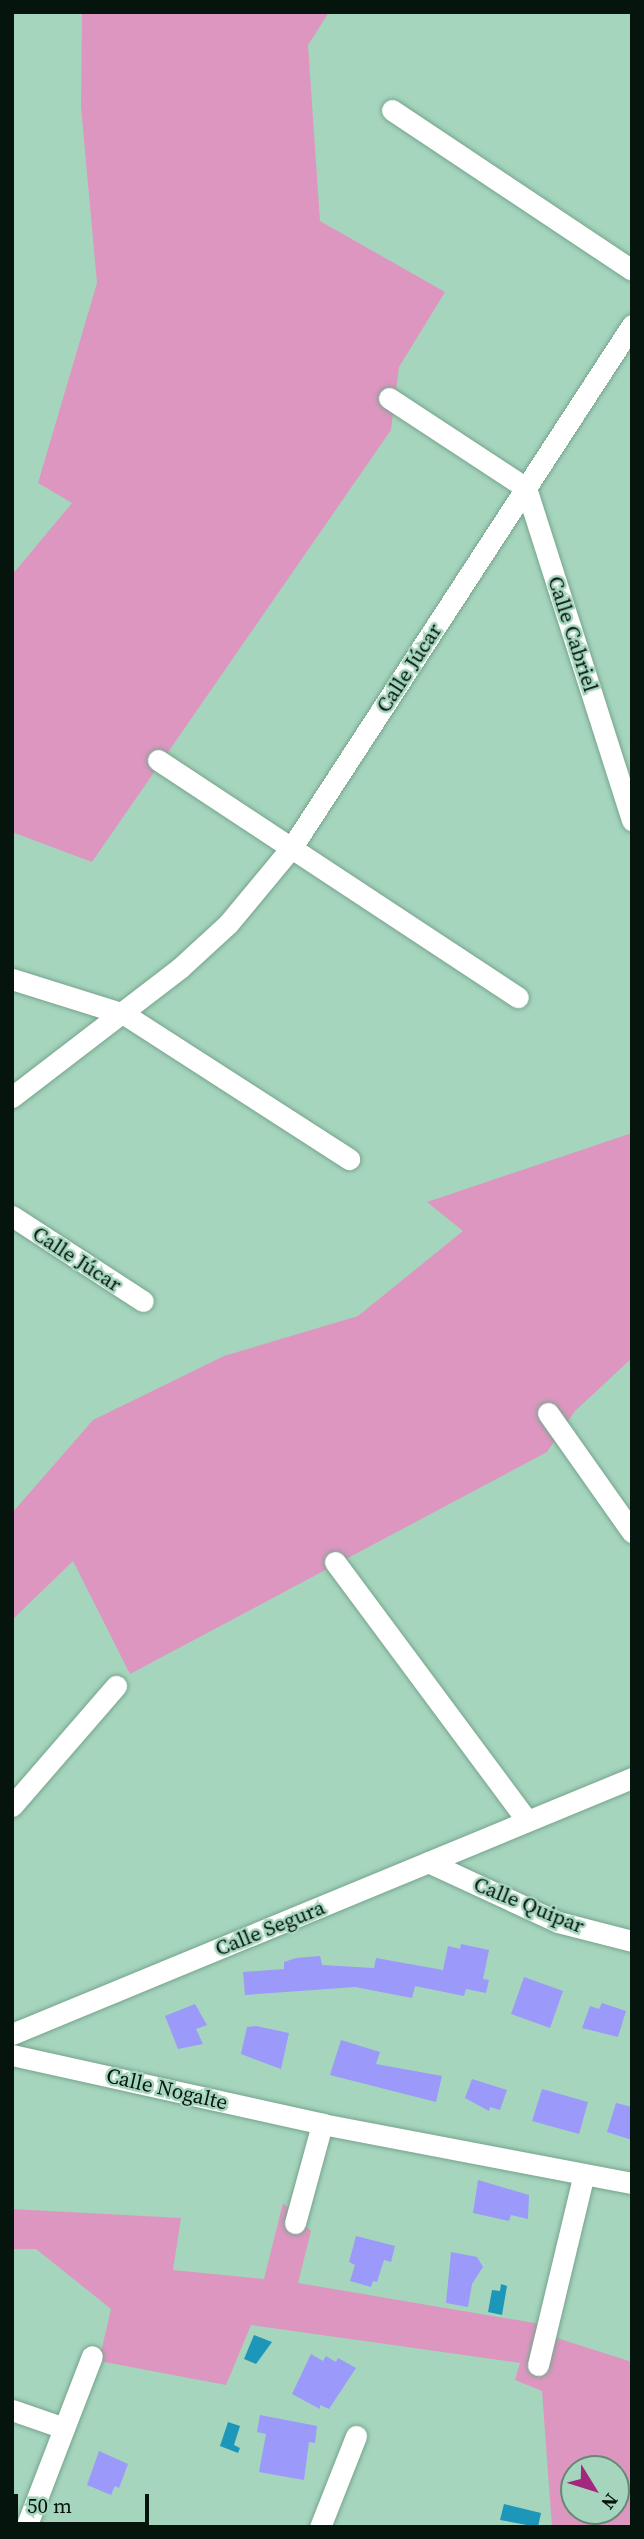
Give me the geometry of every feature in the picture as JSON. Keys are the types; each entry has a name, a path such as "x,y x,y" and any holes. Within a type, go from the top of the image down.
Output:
{"street":[{"path":"392,110 632,270"},
{"name":"Calle Júcar","path":"12,1097 124,1014 228,925 292,847 632,325"},
{"path":"389,398 527,488"},
{"name":"Calle Cabriel","path":"527,488 632,820"},
{"path":"158,760 518,997"},
{"path":"620,780 632,761"},
{"path":"12,979 124,1014 349,1159"},
{"name":"Calle Júcar","path":"12,1216 143,1301"},
{"path":"548,1413 632,1532"},
{"path":"335,1562 527,1821"},
{"path":"12,1806 116,1686"},
{"name":"Calle Segura","path":"12,2034 632,1778"},
{"name":"Calle Quipar","path":"428,1862 558,1922 632,1941"},
{"name":"Calle Nogalte","path":"12,2055 322,2124 632,2183"},
{"path":"295,2223 322,2124"},
{"path":"538,2365 584,2174"},
{"path":"26,2527 92,2356"},
{"path":"12,2410 64,2428"},
{"path":"320,2527 356,2436"}],"shaded area":[{"path":"82,12 329,12 308,45 320,221 445,292 399,367 391,430 92,862 12,832 12,575 72,503 38,483 97,283 81,107"},
{"path":"632,1133 632,1358 575,1411 547,1452 130,1674 73,1561 12,1620 12,1513 93,1420 224,1356 358,1316 463,1231 427,1202"},
{"path":"283,2203 311,2231 298,2283 558,2327 554,2337 632,2362 632,2527 552,2527 542,2391 515,2380 520,2363 251,2325 226,2385 99,2361 111,2309 36,2249 12,2249 12,2209 181,2218 173,2270 264,2279"}],"water":[{"path":"501,2284 507,2286 502,2315 488,2312 492,2290 500,2291"},
{"path":"254,2335 272,2342 256,2364 244,2359"},
{"path":"228,2422 240,2426 234,2445 240,2448 238,2453 220,2446"},
{"path":"504,2504 541,2513 538,2527 500,2520"}],"building":[{"path":"461,1944 489,1950 483,1979 489,1980 486,1993 466,1989 464,1996 415,1986 412,1998 355,1987 245,1995 243,1972 284,1969 284,1962 296,1958 320,1956 322,1965 374,1968 376,1958 443,1970 448,1946 460,1949"},
{"path":"524,1977 563,1991 550,2028 511,2014"},
{"path":"602,2003 626,2011 618,2037 582,2028 590,2006 599,2009"},
{"path":"195,2004 207,2025 196,2029 203,2044 178,2049 165,2016"},
{"path":"256,2026 289,2033 281,2069 241,2054 247,2027"},
{"path":"341,2040 380,2052 376,2064 442,2076 436,2102 330,2075"},
{"path":"472,2079 507,2090 500,2110 490,2107 489,2111 465,2098"},
{"path":"542,2089 588,2102 579,2134 532,2121"},
{"path":"616,2103 632,2107 632,2140 607,2132"},
{"path":"478,2180 529,2195 528,2219 511,2215 509,2221 473,2213"},
{"path":"356,2236 395,2246 391,2262 384,2260 377,2282 373,2281 371,2287 350,2281 355,2265 349,2262"},
{"path":"451,2252 477,2257 483,2267 472,2284 468,2307 446,2303"},
{"path":"311,2354 323,2361 326,2356 336,2362 338,2358 356,2368 329,2409 320,2405 320,2409 292,2394"},
{"path":"260,2415 317,2426 315,2443 309,2442 304,2480 259,2472 266,2434 257,2432"},
{"path":"99,2451 128,2464 119,2488 115,2486 111,2495 87,2485"}]}
